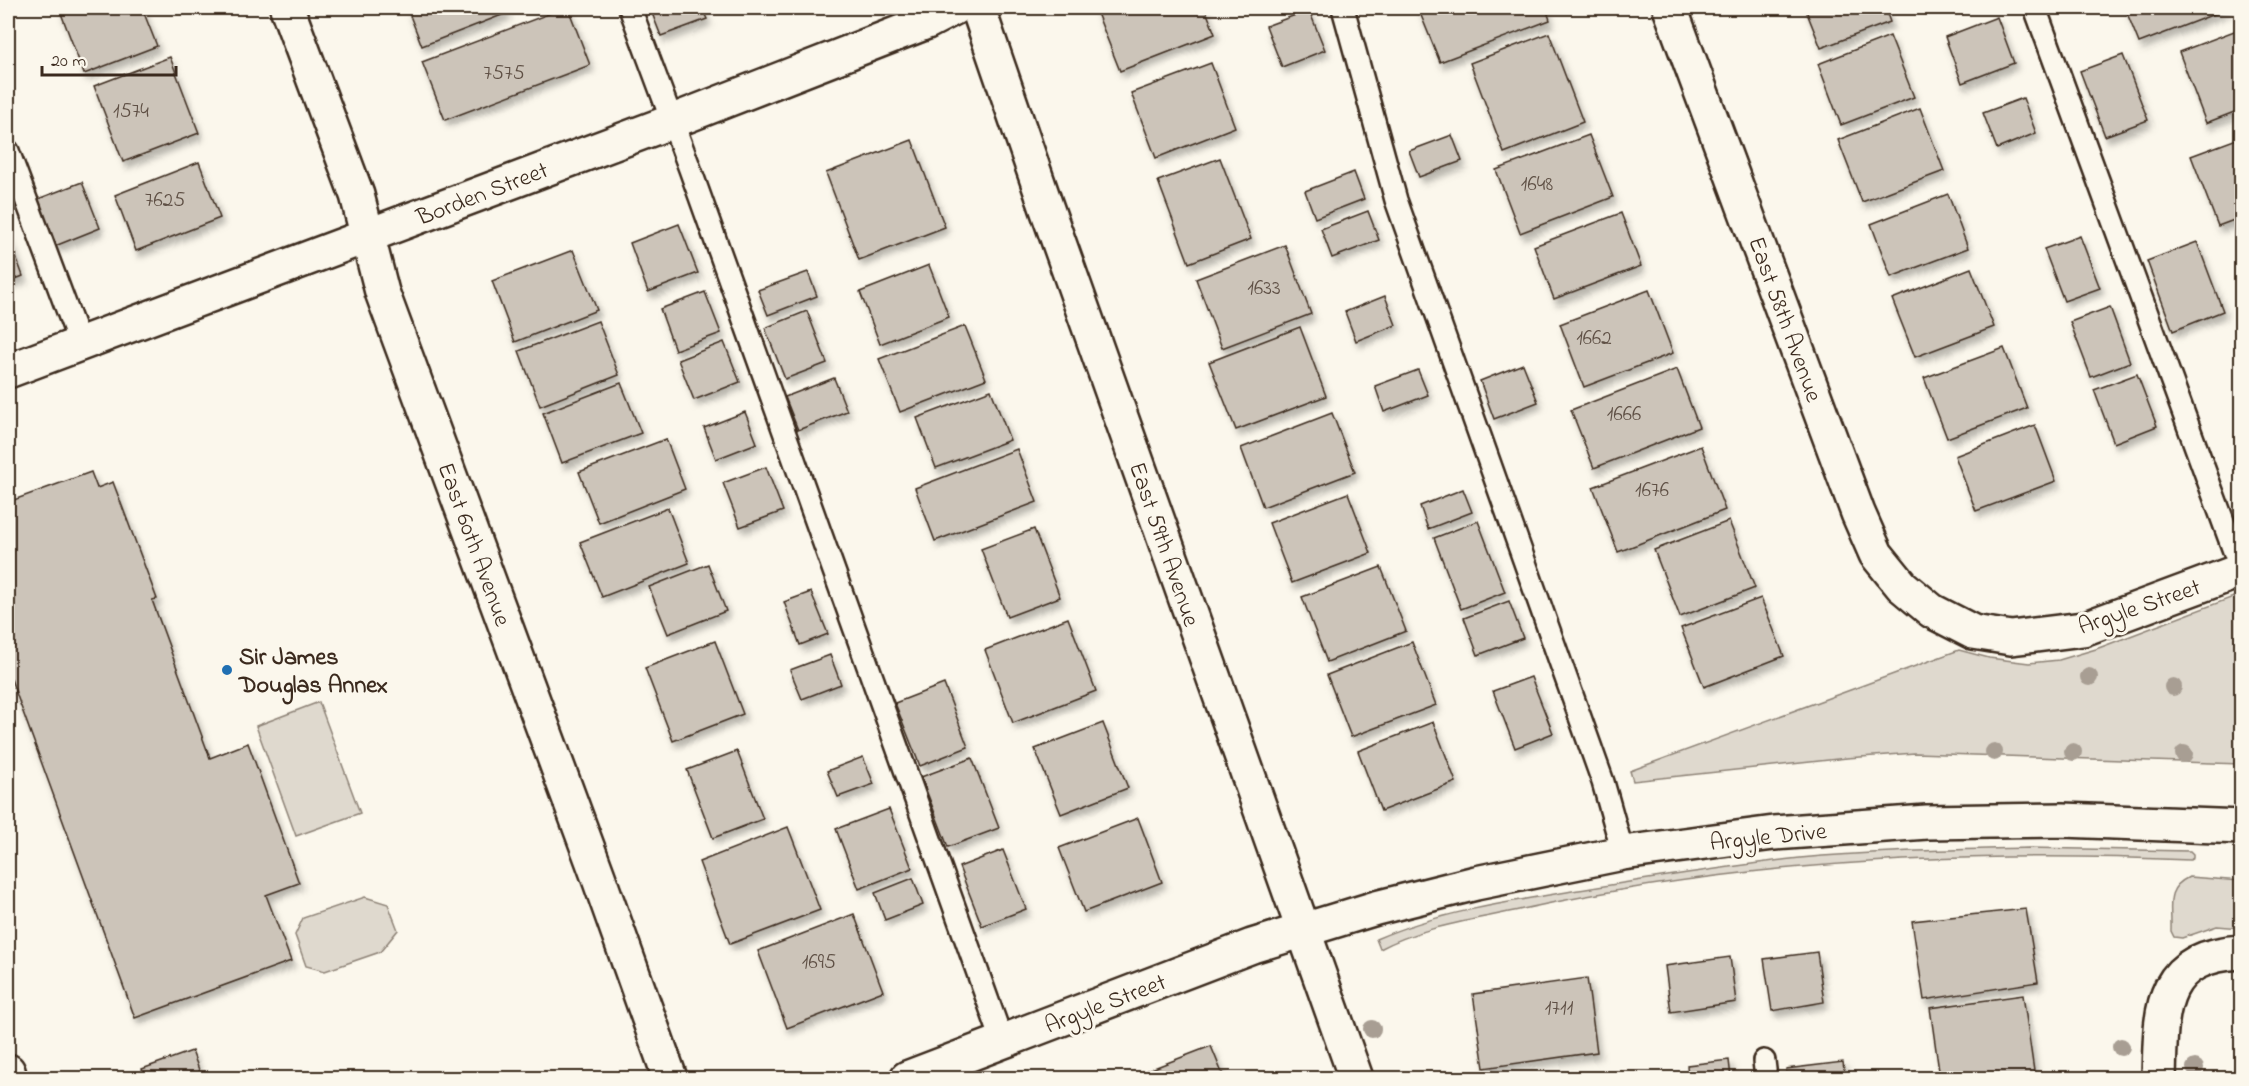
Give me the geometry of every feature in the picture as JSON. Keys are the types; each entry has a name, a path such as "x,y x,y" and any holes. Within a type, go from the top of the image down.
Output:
{"street":[{"name":"East 60th Avenue","path":"287,8 357,195 382,292 594,865 670,1078"},
{"name":"Borden Street","path":"8,371 673,121 927,22 954,8"},
{"name":"East 59th Avenue","path":"978,8 1356,1078"},
{"name":"East 58th Avenue","path":"1670,8 1858,513 1876,554 1902,586 1932,611"},
{"name":"Argyle Street","path":"1932,611 1973,632 2011,638 2084,629 2241,570"},
{"name":"Argyle Drive","path":"1303,930 1376,908 1476,883 1623,853 1774,833 1927,822 2063,820 2241,827"},
{"name":"Argyle Street","path":"907,1078 1252,946 1303,930"},
{"path":"2159,1078 2161,1022 2165,1000 2178,976 2195,962 2216,955 2241,952"},
{"path":"8,1071 10,1078"}],"lane":[{"path":"630,8 673,121 1003,1043"},
{"path":"1343,8 1396,200 1603,783 1623,853"},
{"path":"2035,8 2241,570"},
{"path":"8,152 80,344"}],"shaded area":[{"path":"2241,594 2241,764 1915,753 1633,781 1630,771 1959,650 1989,658 2029,663 2059,660 2096,649"},
{"path":"319,702 360,813 296,836 256,726"},
{"path":"2028,848 2190,851 2193,858 2190,860 2106,857 1938,858 1771,870 1605,893 1468,920 1431,929 1380,949 1376,939 1424,922 1476,908 1717,868 1857,854"},
{"path":"2189,877 2241,881 2241,928 2217,926 2182,938 2174,937 2171,931 2171,899 2176,887"},
{"path":"365,897 388,904 398,930 380,952 325,971 306,966 295,935 303,918"}],"building":[{"path":"59,8 142,8 157,46 84,74"},
{"path":"407,8 505,8 507,13 422,46"},
{"path":"568,8 590,65 445,120 422,62"},
{"path":"650,8 702,8 707,19 661,36"},
{"path":"1095,8 1205,8 1215,34 1120,71"},
{"path":"1418,8 1546,8 1550,20 1440,62"},
{"path":"1805,8 1885,8 1890,22 1821,48"},
{"path":"2125,8 2230,8 2139,43"},
{"path":"1309,10 1325,50 1282,67 1266,26"},
{"path":"1997,17 2014,63 1962,83 1945,37"},
{"path":"2242,28 2242,109 2206,123 2179,52"},
{"path":"1549,33 1583,122 1504,153 1470,63"},
{"path":"1890,36 1914,97 1841,125 1818,64"},
{"path":"2123,55 2148,120 2105,136 2080,71"},
{"path":"170,57 199,133 123,162 94,86"},
{"path":"1211,63 1235,127 1156,158 1131,93"},
{"path":"2023,98 2036,133 1997,149 1983,113"},
{"path":"1920,108 1944,171 1862,202 1838,140"},
{"path":"1452,135 1462,161 1419,177 1409,151"},
{"path":"1589,135 1613,197 1520,233 1496,170"},
{"path":"2242,137 2242,217 2218,226 2191,156"},
{"path":"912,140 945,227 859,260 826,173"},
{"path":"1220,158 1251,239 1189,263 1158,181"},
{"path":"199,162 220,218 136,251 115,195"},
{"path":"1354,172 1364,199 1315,218 1305,191"},
{"path":"82,182 100,228 55,246 38,199"},
{"path":"1948,194 1968,248 1891,277 1871,224"},
{"path":"1368,211 1379,240 1332,258 1321,229"},
{"path":"1621,213 1641,266 1554,299 1534,246"},
{"path":"679,224 698,273 648,292 630,243"},
{"path":"8,235 23,276 8,282"},
{"path":"2080,236 2100,288 2064,301 2044,249"},
{"path":"2197,242 2223,311 2173,331 2147,261"},
{"path":"1285,245 1311,314 1222,348 1196,279"},
{"path":"573,250 597,310 515,342 492,281"},
{"path":"929,265 949,317 880,344 860,292"},
{"path":"1971,268 1994,327 1915,357 1892,299"},
{"path":"808,272 817,296 768,315 758,290"},
{"path":"1649,290 1673,353 1584,387 1560,324"},
{"path":"705,292 721,333 675,350 660,309"},
{"path":"1385,296 1396,325 1356,341 1345,312"},
{"path":"2110,307 2130,362 2091,377 2070,322"},
{"path":"807,311 827,363 785,379 765,328"},
{"path":"598,321 619,375 540,406 519,351"},
{"path":"965,326 986,379 900,412 879,359"},
{"path":"1300,327 1326,396 1236,430 1209,362"},
{"path":"724,342 740,382 694,400 678,360"},
{"path":"2004,348 2027,408 1947,438 1924,378"},
{"path":"1523,364 1538,402 1494,419 1480,381"},
{"path":"1677,369 1699,427 1594,468 1571,410"},
{"path":"1418,370 1428,395 1384,412 1375,386"},
{"path":"2137,374 2157,426 2114,443 2094,390"},
{"path":"834,378 847,411 798,430 785,397"},
{"path":"621,383 641,433 562,463 543,413"},
{"path":"991,390 1010,440 936,468 917,418"},
{"path":"745,412 757,443 716,459 704,428"},
{"path":"1332,413 1355,472 1263,507 1241,448"},
{"path":"2035,425 2056,481 1976,511 1955,456"},
{"path":"666,439 685,489 599,523 579,472"},
{"path":"1701,446 1725,510 1618,552 1593,487"},
{"path":"1017,449 1037,502 935,541 915,488"},
{"path":"766,467 783,511 740,527 723,483"},
{"path":"91,472 97,488 113,482 157,599 152,600 210,758 248,743 299,883 266,895 291,961 135,1018 8,671 8,502"},
{"path":"1463,489 1472,512 1428,529 1420,506"},
{"path":"1348,493 1371,553 1292,583 1269,523"},
{"path":"668,508 689,563 602,597 580,542"},
{"path":"1478,521 1505,592 1461,609 1434,538"},
{"path":"1729,521 1755,588 1680,617 1654,550"},
{"path":"1034,529 1060,597 1007,617 981,549"},
{"path":"708,564 726,611 668,634 649,587"},
{"path":"1381,567 1406,631 1327,662 1302,597"},
{"path":"811,592 828,634 800,645 784,602"},
{"path":"1761,598 1784,656 1704,687 1681,628"},
{"path":"1509,601 1523,638 1478,655 1464,618"},
{"path":"1068,618 1096,691 1013,723 985,650"},
{"path":"715,641 743,714 673,741 645,668"},
{"path":"1412,642 1436,705 1351,737 1327,675"},
{"path":"830,655 841,684 802,699 790,670"},
{"path":"1531,677 1553,733 1515,748 1493,691"},
{"path":"944,684 968,747 920,766 895,703"},
{"path":"1433,722 1456,782 1381,811 1358,751"},
{"path":"1103,723 1128,788 1061,814 1035,749"},
{"path":"737,751 763,819 713,838 687,770"},
{"path":"863,757 874,784 838,797 827,771"},
{"path":"972,758 999,828 948,847 921,777"},
{"path":"889,809 912,868 859,889 836,829"},
{"path":"1138,818 1162,882 1084,912 1059,848"},
{"path":"788,827 820,910 730,944 699,862"},
{"path":"1003,850 1026,909 982,926 959,867"},
{"path":"913,878 923,905 885,920 875,893"},
{"path":"2026,909 2038,982 1924,1000 1912,921"},
{"path":"854,914 883,991 787,1028 758,951"},
{"path":"1817,952 1824,1002 1772,1011 1764,959"},
{"path":"1730,957 1736,1002 1671,1012 1665,966"},
{"path":"1587,978 1597,1052 1484,1068 1473,994"},
{"path":"2023,995 2035,1078 1940,1078 1930,1008"},
{"path":"1211,1046 1224,1078 1128,1078"},
{"path":"192,1051 202,1078 145,1078 142,1069"},
{"path":"1729,1060 1731,1078 1688,1078 1687,1065"},
{"path":"1843,1062 1845,1078 1787,1078 1786,1069"}],"place":[{"name":"Sir James Douglas Annex","path":"227,670"}]}
